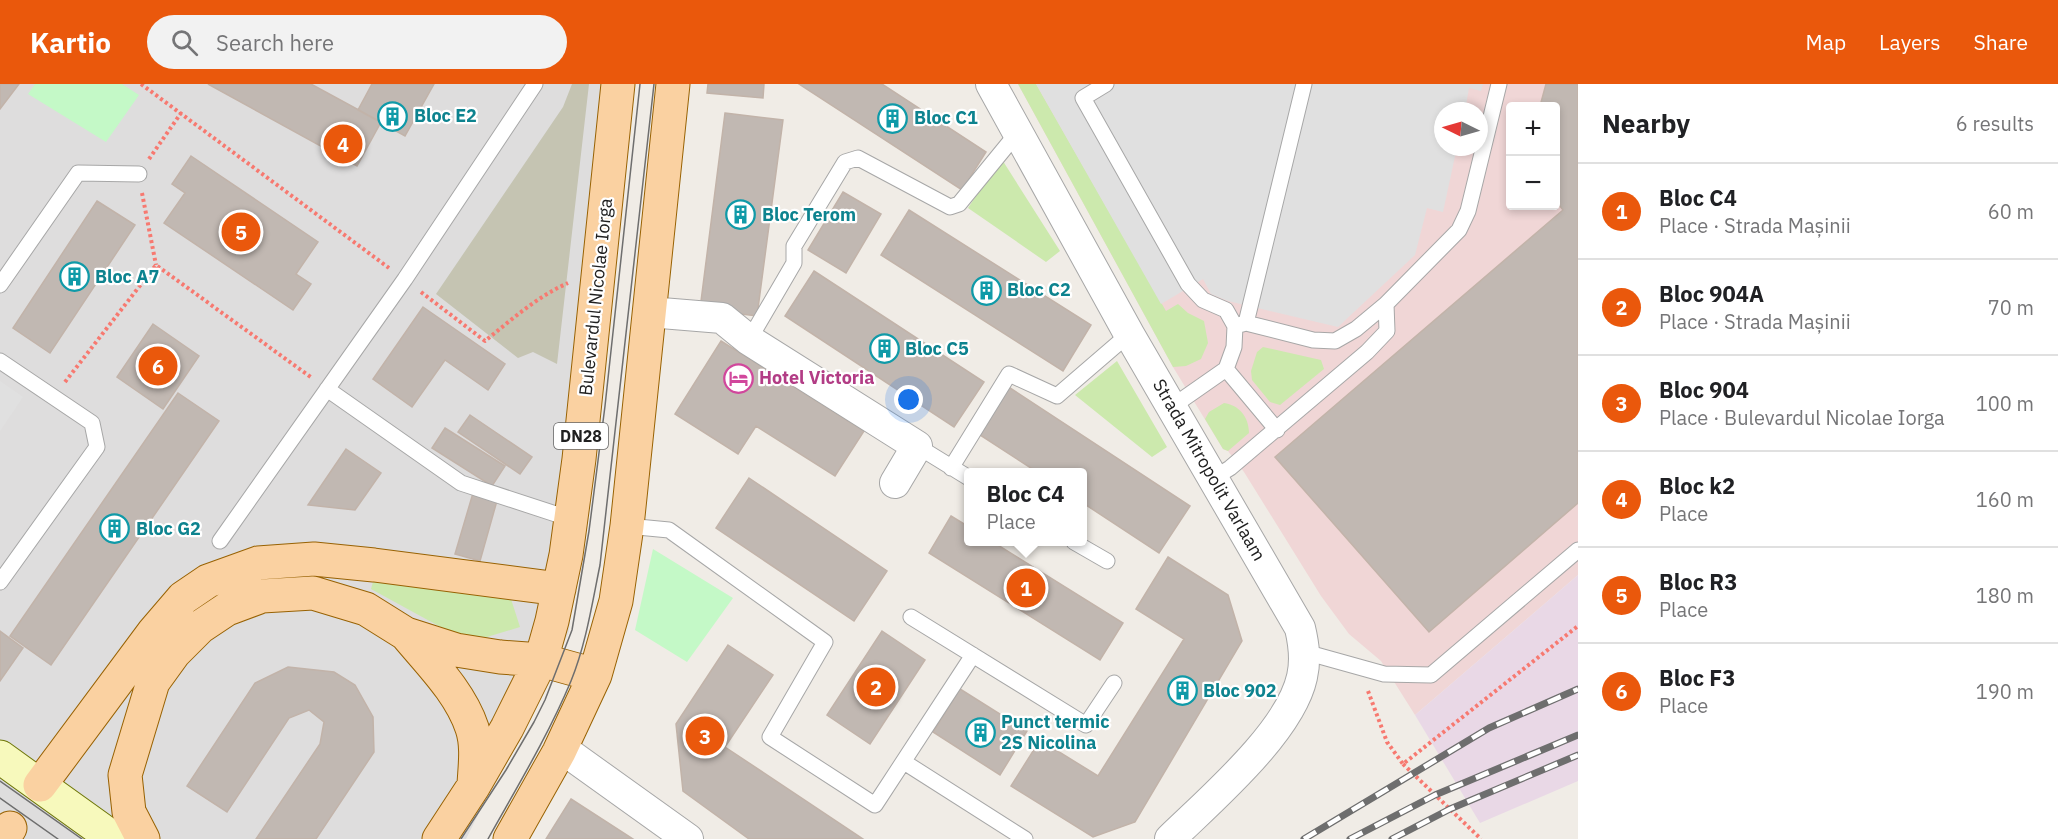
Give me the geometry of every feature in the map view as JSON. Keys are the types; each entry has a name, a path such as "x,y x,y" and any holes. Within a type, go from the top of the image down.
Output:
{"main road":[{"name":"Bulevardul Nicolae Iorga","path":"440,839 507,728 541,660 560,589 571,519 618,84"},
{"name":"DN28","path":"510,839 561,748 595,675 616,601 627,526 673,84"},
{"path":"40,785 153,633 183,598 208,581 258,562 314,559 560,589"},
{"path":"143,839 129,812 125,775 153,682 200,627 228,609 262,596 313,593 366,609 406,634 456,650 500,657 541,660 595,675"},
{"path":"406,634 456,694 473,729 476,760 473,787"},
{"path":"0,758 114,839"}],"street":[{"name":"Strada Mitropolit Varlaam","path":"991,84 1130,334 1300,628 1305,652 1303,676 1298,691 1281,723 1237,774 1170,839"},
{"path":"649,312 722,318 749,340 917,446 895,483"},
{"path":"561,748 688,839"}],"lane":[{"path":"220,541 405,279 535,84"},
{"path":"1106,84 1083,98 1188,284 1203,300 1226,310 1240,325 1313,340 1335,341 1356,329 1386,304 1459,230 1468,211 1499,84"},
{"path":"1173,406 1226,369 1234,347 1304,84"},
{"path":"749,340 794,263 794,246 845,162 858,158 950,207 959,204 1018,132"},
{"path":"0,285 78,173 139,174"},
{"path":"1214,478 1277,430 1367,352 1387,331 1386,304"},
{"path":"951,468 1009,374 1057,396 1130,334"},
{"path":"0,361 92,423 96,447 0,582"},
{"path":"1226,369 1277,430"},
{"path":"327,389 461,483 571,519"},
{"path":"917,446 964,475"},
{"path":"627,526 669,530 825,642 771,737 875,805 973,655"},
{"path":"1081,546 1107,561"},
{"path":"1305,652 1384,674 1431,675 1578,550"},
{"path":"911,617 1086,725 1114,683"},
{"path":"904,762 1025,839"}],"path":[{"path":"141,84 485,341 557,288 575,280 597,283"},
{"path":"181,113 139,174 156,265 327,389"},
{"path":"53,397 156,265"},
{"path":"1403,764 1578,626"},
{"path":"1359,667 1388,742 1403,764 1481,839"}],"shaded area":[{"path":"0,84 608,84 569,632 466,839 0,839"},
{"path":"572,84 589,84 557,364 533,352 518,358 436,294 563,107"},
{"path":"1018,84 1578,84 1578,575 1415,715 1381,661 1349,634 1321,596 1244,472 1228,451 1223,449 1173,367"},
{"path":"1036,84 1483,84 1481,91 1469,88 1467,102 1434,102 1434,156 1455,156 1443,212 1427,208 1415,255 1338,327 1228,301 1211,294 1203,279 1161,304"},
{"path":"0,381 23,397 0,431"},
{"path":"1578,575 1578,781 1480,823 1415,715"}],"green space":[{"path":"35,84 122,84 139,95 106,142 28,94"},
{"path":"1018,84 1036,84 1166,311 1178,304 1188,313 1204,321 1208,343 1201,359 1186,366 1173,367"},
{"path":"1001,158 1060,251 1046,262 968,208"},
{"path":"1263,347 1321,360 1324,369 1280,405 1270,402 1252,380 1251,371 1257,352"},
{"path":"1117,361 1167,447 1152,457 1075,395"},
{"path":"1224,403 1239,409 1249,427 1249,433 1228,451 1223,449 1205,419 1209,412"},
{"path":"653,549 733,598 687,662 635,630"},
{"path":"373,582 511,599 520,627 487,637 457,636 371,589"}],"building":[{"path":"0,84 19,84 0,109"},
{"path":"208,84 311,84 381,122 357,166"},
{"name":"Bloc E2","path":"372,84 434,84 405,136 358,110"},
{"path":"708,84 764,84 763,98 707,93"},
{"name":"Bloc C1","path":"799,84 882,84 986,152 962,190"},
{"path":"1546,84 1578,84 1578,503 1429,632 1275,457 1563,210 1560,206 1560,102 1541,102"},
{"name":"Bloc Terom","path":"725,113 783,120 757,316 700,309"},
{"path":"191,156 318,242 296,274 311,284 293,310 164,223 185,193 172,184"},
{"path":"843,192 881,214 846,273 808,250"},
{"name":"Bloc A7","path":"97,201 135,225 50,353 13,328"},
{"name":"Bloc C2","path":"909,210 1091,325 1063,371 881,255"},
{"name":"Bloc C5","path":"814,271 984,382 954,427 785,316"},
{"path":"423,307 505,364 488,390 445,360 412,407 373,379"},
{"path":"153,324 199,356 163,409 117,377"},
{"name":"Hotel Victoria","path":"721,341 864,431 835,476 756,426 738,454 675,414"},
{"path":"1007,386 1190,506 1159,553 1087,506 1087,468 1031,468 977,433"},
{"name":"Bloc G2","path":"178,393 219,421 51,665 10,636"},
{"path":"470,415 532,457 520,474 458,432"},
{"path":"445,428 505,466 492,486 432,448"},
{"path":"346,449 381,473 355,510 308,505"},
{"path":"749,478 887,571 854,621 716,528"},
{"path":"476,483 500,490 480,561 455,554"},
{"path":"951,516 964,524 964,546 999,546 1123,623 1100,660 929,553"},
{"name":"Bloc 902","path":"1168,557 1228,595 1242,641 1135,822 1093,837 1011,786 1040,740 1098,776 1184,639 1136,609"},
{"path":"0,631 23,648 0,681"},
{"path":"882,631 925,660 870,744 827,715"},
{"path":"728,645 773,675 725,747 863,839 749,839 683,791 676,724"},
{"path":"288,667 334,672 355,685 373,717 374,752 316,839 256,839 320,744 324,722 309,710 289,718 227,812 187,786 255,683"},
{"name":"Punct termic 2S Nicolina","path":"960,689 1027,731 1000,775 933,732"},
{"path":"571,799 633,839 546,839"}],"tram line":[{"path":"461,839 534,722 572,630 589,531 605,406 640,84"},
{"path":"488,839 532,761 562,701 581,653 588,624 600,565 654,84"},
{"path":"0,781 82,839"},
{"path":"0,798 58,839"}],"railway":[{"path":"1304,839 1489,728 1578,689"},
{"path":"1350,839 1435,795 1578,735"},
{"path":"1392,839 1450,809 1578,755"}],"place":[{"name":"Bloc E2","path":"393,116"},
{"name":"Bloc C1","path":"893,118"},
{"name":"Bloc k2","path":"343,144"},
{"name":"Bloc Terom","path":"741,215"},
{"name":"Bloc R3","path":"241,232"},
{"name":"Bloc A7","path":"74,277"},
{"name":"Bloc C2","path":"986,290"},
{"name":"Bloc C5","path":"884,349"},
{"name":"Bloc F3","path":"158,366"},
{"name":"Hotel Victoria","path":"738,378"},
{"name":"Bloc G2","path":"115,529"},
{"name":"Bloc C4","path":"1026,588"},
{"name":"Bloc 904A","path":"876,687"},
{"name":"Bloc 902","path":"1182,691"},
{"name":"Punct termic 2S Nicolina","path":"980,732"},
{"name":"Bloc 904","path":"705,736"}]}
